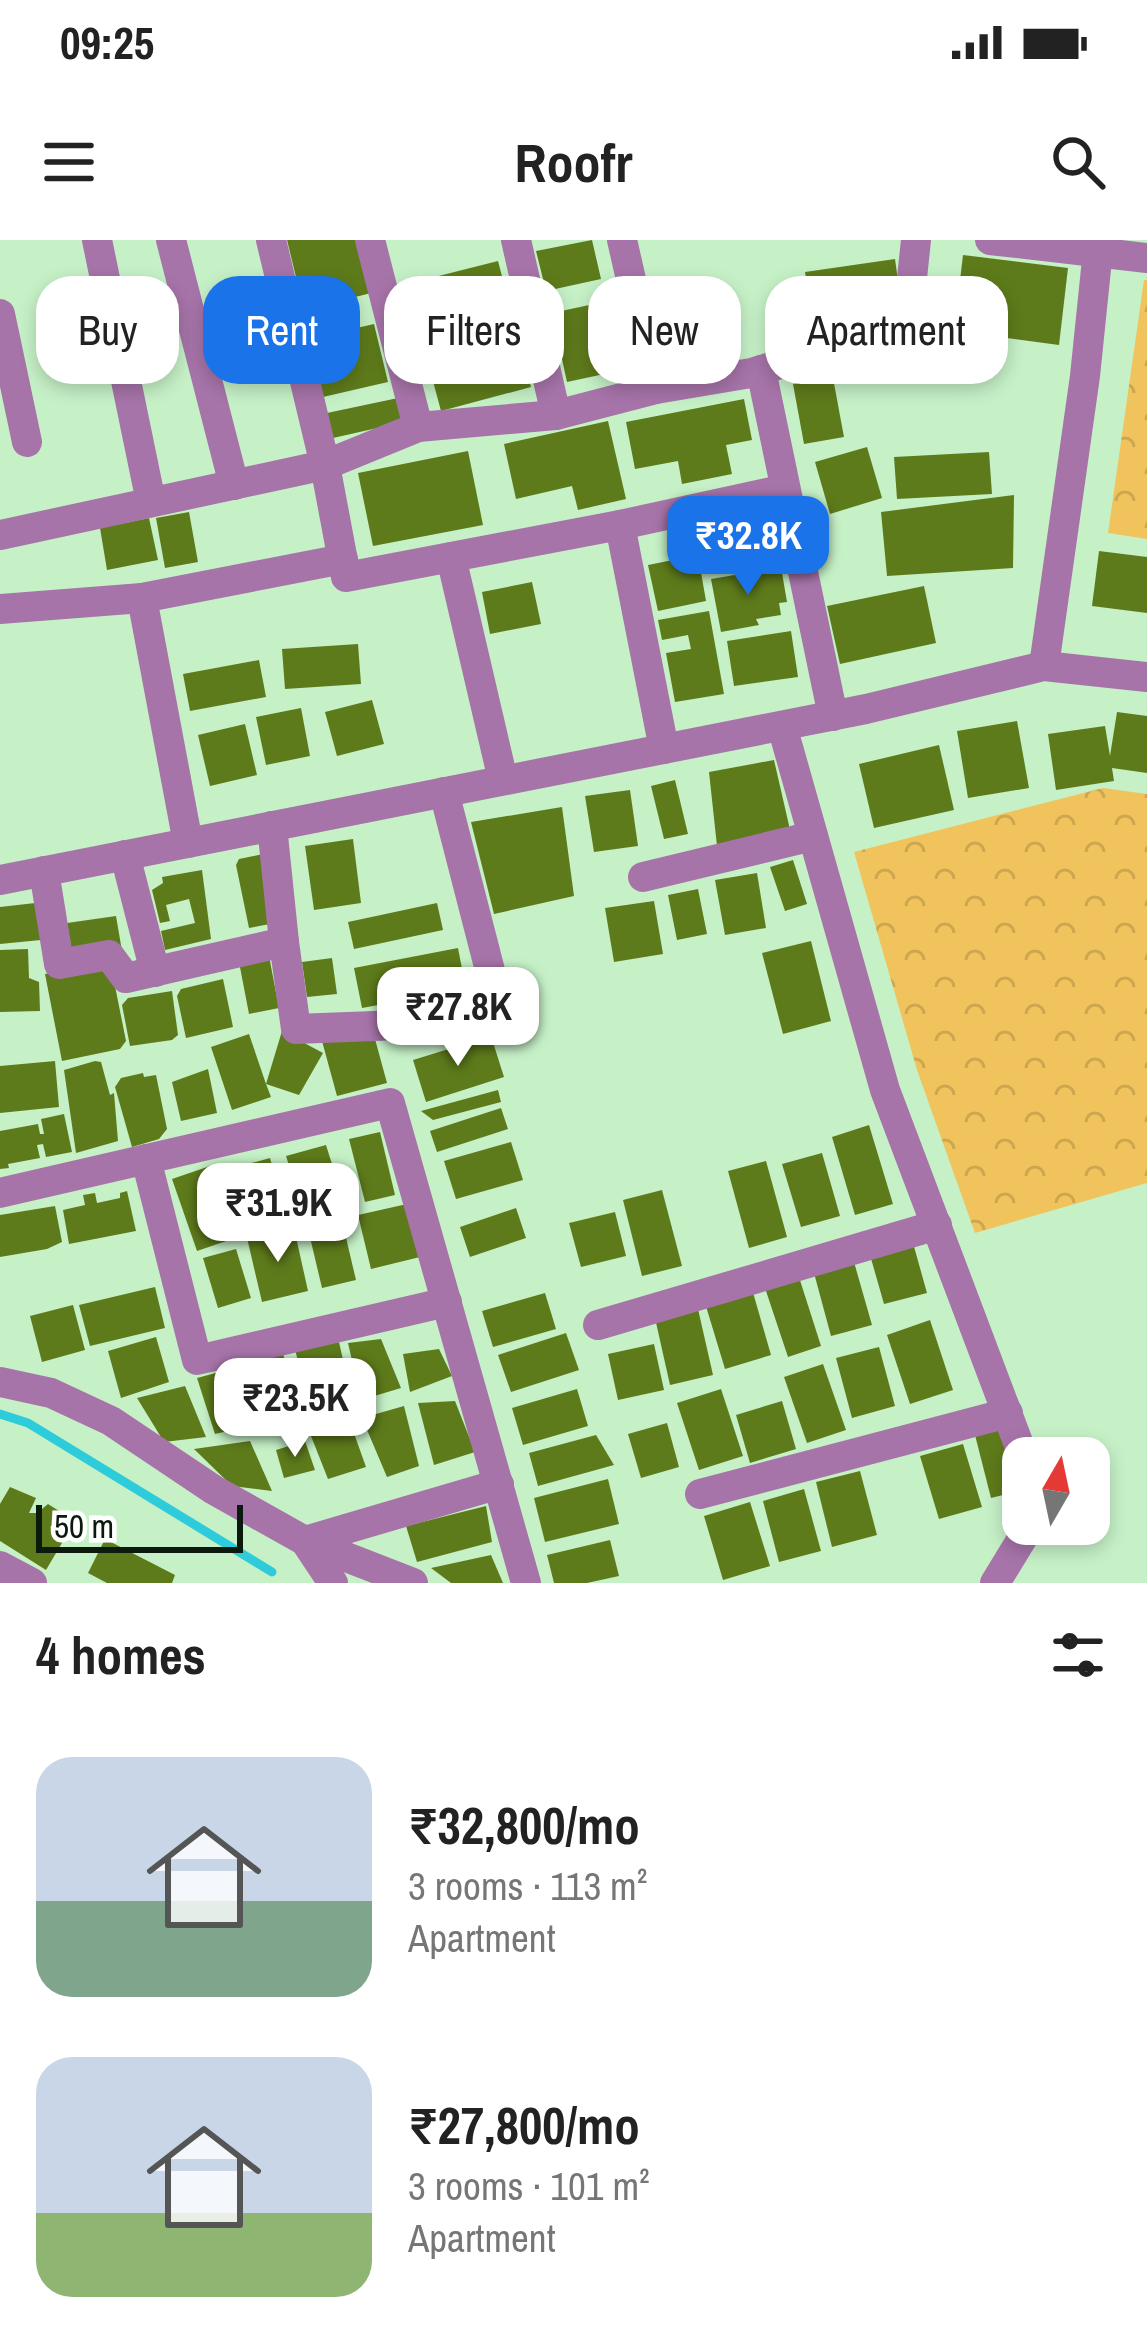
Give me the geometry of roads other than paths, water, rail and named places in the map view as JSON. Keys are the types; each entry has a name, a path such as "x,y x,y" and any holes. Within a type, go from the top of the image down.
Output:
{"street":[{"path":"97,240 151,502"},
{"path":"171,240 234,484"},
{"path":"271,240 325,465 346,577 785,489"},
{"path":"370,240 418,428"},
{"path":"516,240 556,415"},
{"path":"622,240 656,389"},
{"path":"0,535 325,465 418,428 556,415 656,389 761,370 907,326 916,240"},
{"path":"990,240 1098,246 1147,257"},
{"path":"1044,666 1085,376 1098,246"},
{"path":"0,314 27,442"},
{"path":"761,370 832,716"},
{"path":"620,525 664,749"},
{"path":"452,557 503,781"},
{"path":"0,609 142,598 343,559"},
{"path":"142,598 188,842"},
{"path":"0,880 832,716 1044,666 1147,676"},
{"path":"782,726 885,1090 1016,1437"},
{"path":"272,826 296,1029 503,1022 444,792"},
{"path":"643,877 813,836"},
{"path":"125,855 155,972"},
{"path":"44,871 59,964 109,955 126,978 284,942"},
{"path":"0,1193 390,1103 526,1583"},
{"path":"146,1160 197,1360 447,1302"},
{"path":"598,1325 937,1226"},
{"path":"0,1382 51,1394 111,1421 214,1490 305,1541 413,1583"},
{"path":"700,1494 1007,1413"},
{"path":"305,1541 499,1484"},
{"path":"305,1541 334,1583"},
{"path":"995,1583 1018,1545"},
{"path":"0,1566 32,1583"}],"waterway":[{"path":"0,1414 28,1423 272,1572"}]}
